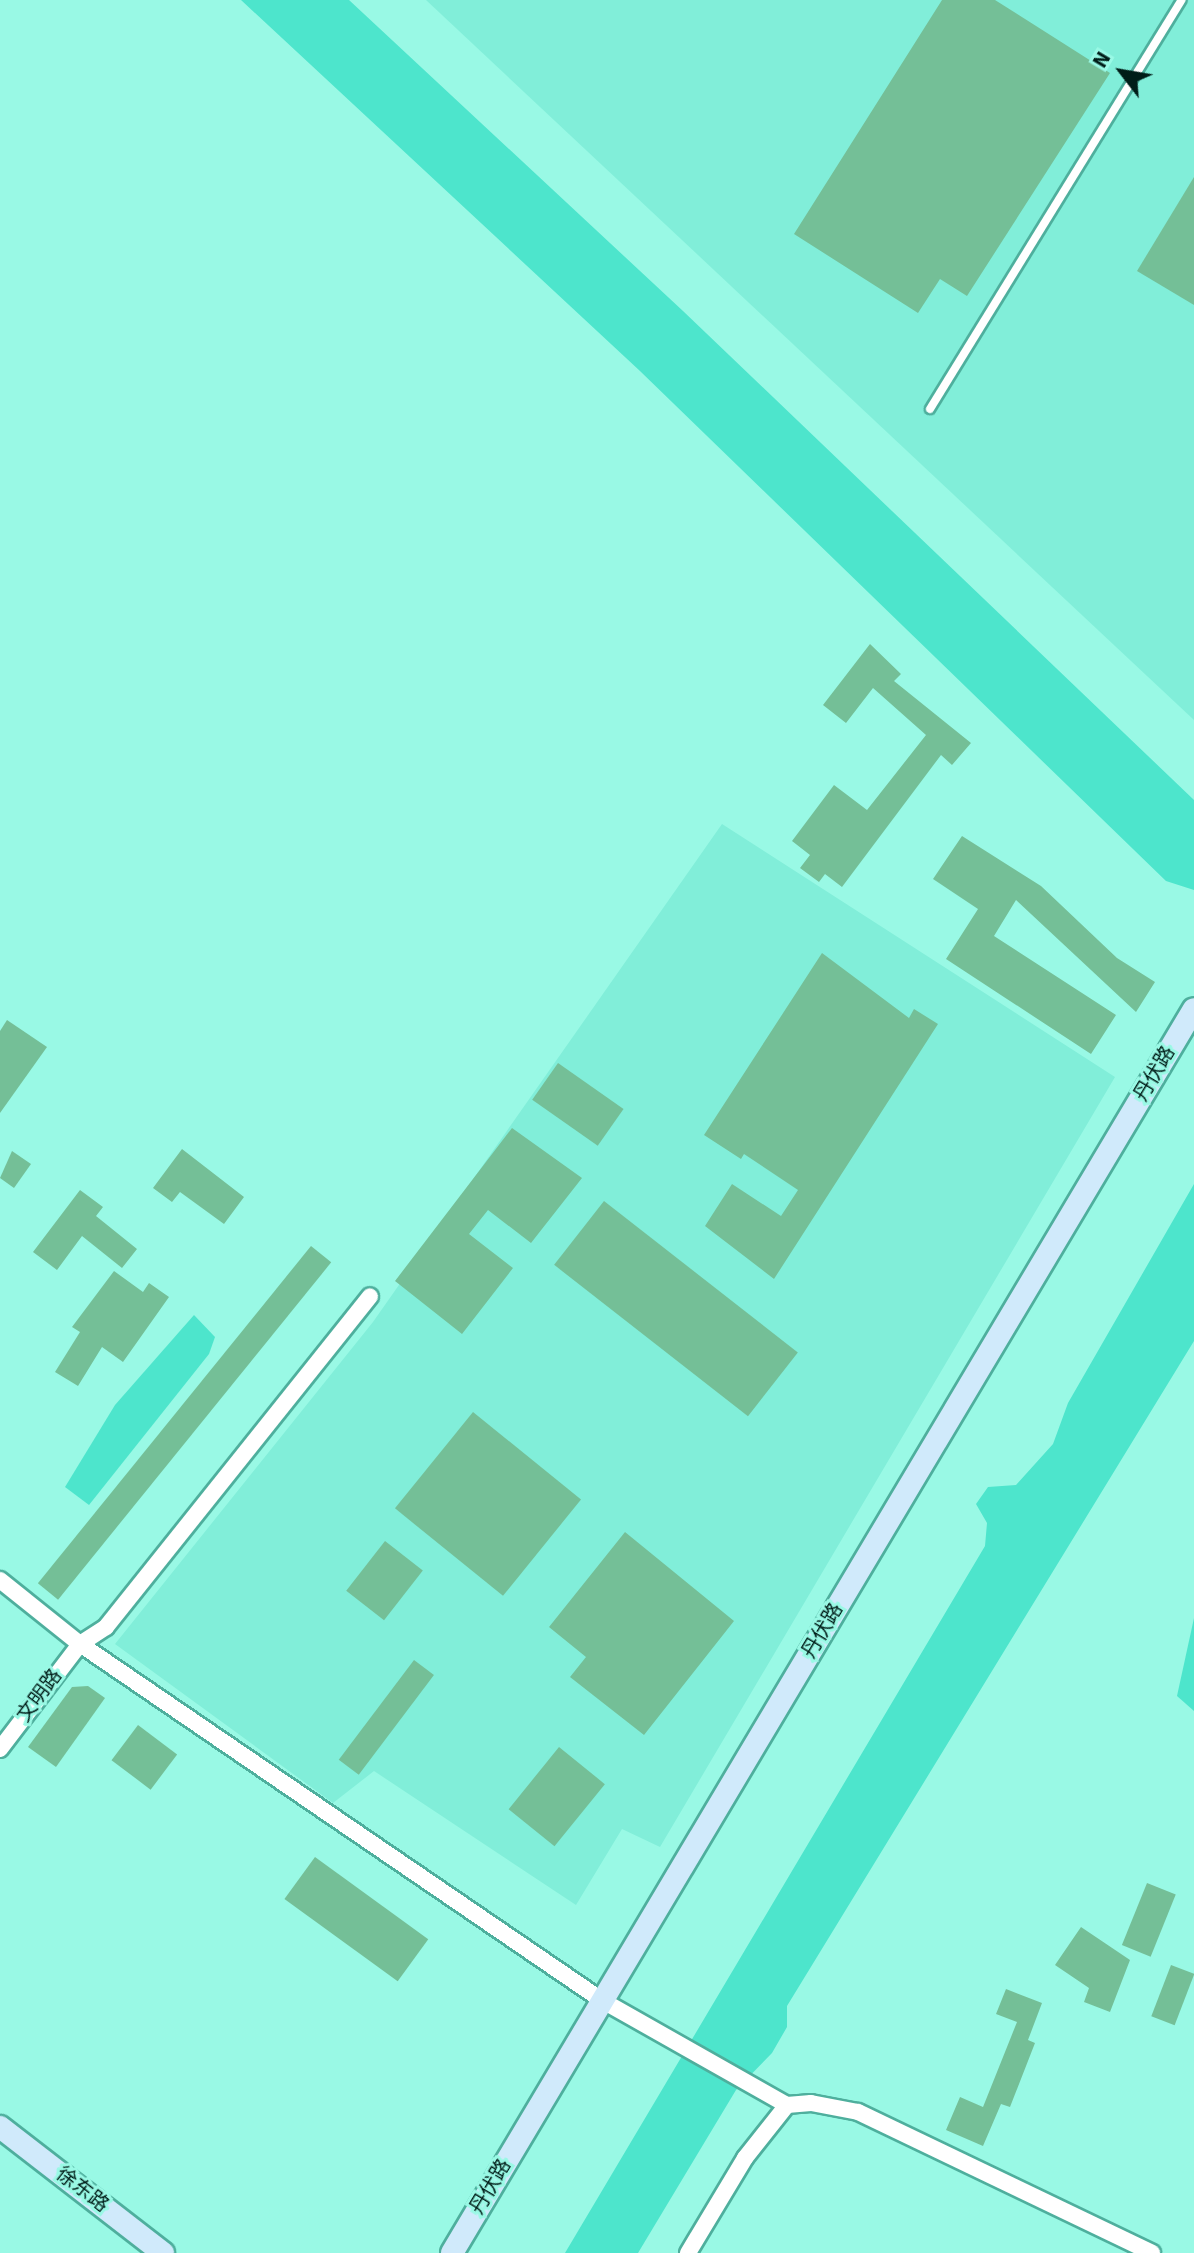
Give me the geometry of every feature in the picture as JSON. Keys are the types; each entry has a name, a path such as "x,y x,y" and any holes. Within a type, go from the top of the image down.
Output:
{"main road":[{"name":"丹伏路","path":"452,2253 1194,1009"},
{"name":"徐东路","path":"0,2127 163,2253"}],"street":[{"name":"文明路","path":"0,1749 80,1644 106,1627 370,1296"},
{"path":"0,1580 80,1644 603,2001 787,2105 811,2103 858,2112 1152,2253"},
{"path":"688,2253 745,2158 787,2105"}],"lane":[{"path":"930,409 1182,0"}],"shaded area":[{"path":"241,0 349,0 683,311 1194,800 1194,890 1166,881 640,371"},
{"path":"426,0 1194,0 1194,720"},
{"path":"722,824 1115,1077 660,1847 622,1829 576,1905 374,1771 333,1803 115,1644 373,1322"},
{"path":"1194,1184 1194,1341 787,2006 787,2027 772,2053 736,2090 638,2253 565,2253 985,1546 987,1523 976,1504 988,1487 1016,1485 1053,1444 1068,1403"},
{"path":"194,1315 215,1337 209,1354 89,1505 65,1487 115,1405"},
{"path":"1194,1618 1194,1711 1177,1696"}],"building":[{"path":"942,0 995,0 1110,73 967,296 940,279 918,313 794,234"},
{"path":"1194,177 1194,305 1137,271"},
{"path":"870,644 901,674 894,681 971,743 952,765 941,755 842,887 825,874 819,882 800,868 810,855 792,841 834,785 867,810 926,735 873,688 846,723 823,705"},
{"path":"962,836 1041,886 1117,958 1155,982 1136,1012 1016,900 994,936 1116,1015 1091,1054 946,959 978,909 933,879"},
{"path":"822,953 909,1018 914,1009 938,1024 774,1279 705,1226 732,1184 781,1216 798,1190 744,1154 741,1159 704,1135"},
{"path":"7,1020 47,1047 0,1113 0,1031"},
{"path":"558,1063 624,1109 598,1146 532,1100"},
{"path":"512,1128 582,1178 531,1243 488,1210 469,1234 513,1268 462,1334 395,1281"},
{"path":"182,1149 244,1197 224,1224 180,1192 172,1202 153,1188"},
{"path":"12,1151 31,1164 14,1188 0,1178"},
{"path":"80,1190 103,1207 96,1216 137,1249 122,1268 82,1236 57,1270 33,1252"},
{"path":"604,1201 798,1352 748,1416 554,1265"},
{"path":"311,1246 331,1262 58,1600 38,1583"},
{"path":"114,1271 143,1292 149,1283 169,1297 123,1362 102,1347 78,1386 55,1372 80,1332 72,1327"},
{"path":"473,1412 581,1499 503,1596 395,1508"},
{"path":"625,1532 734,1621 644,1735 570,1677 586,1657 549,1627"},
{"path":"385,1541 423,1571 384,1620 346,1591"},
{"path":"414,1660 434,1675 359,1775 339,1760"},
{"path":"88,1686 105,1698 56,1767 28,1747 72,1687"},
{"path":"138,1725 177,1754 151,1790 112,1760"},
{"path":"559,1747 605,1784 555,1846 509,1809"},
{"path":"315,1857 428,1939 398,1981 284,1899"},
{"path":"1147,1883 1176,1895 1151,1957 1122,1945"},
{"path":"1081,1927 1130,1960 1110,2012 1084,2002 1089,1988 1055,1965"},
{"path":"1171,1965 1194,1974 1175,2025 1151,2016"},
{"path":"1006,1989 1042,2003 1028,2040 1035,2043 1010,2107 1001,2104 983,2146 946,2130 960,2097 983,2107 1017,2022 996,2014"}]}
